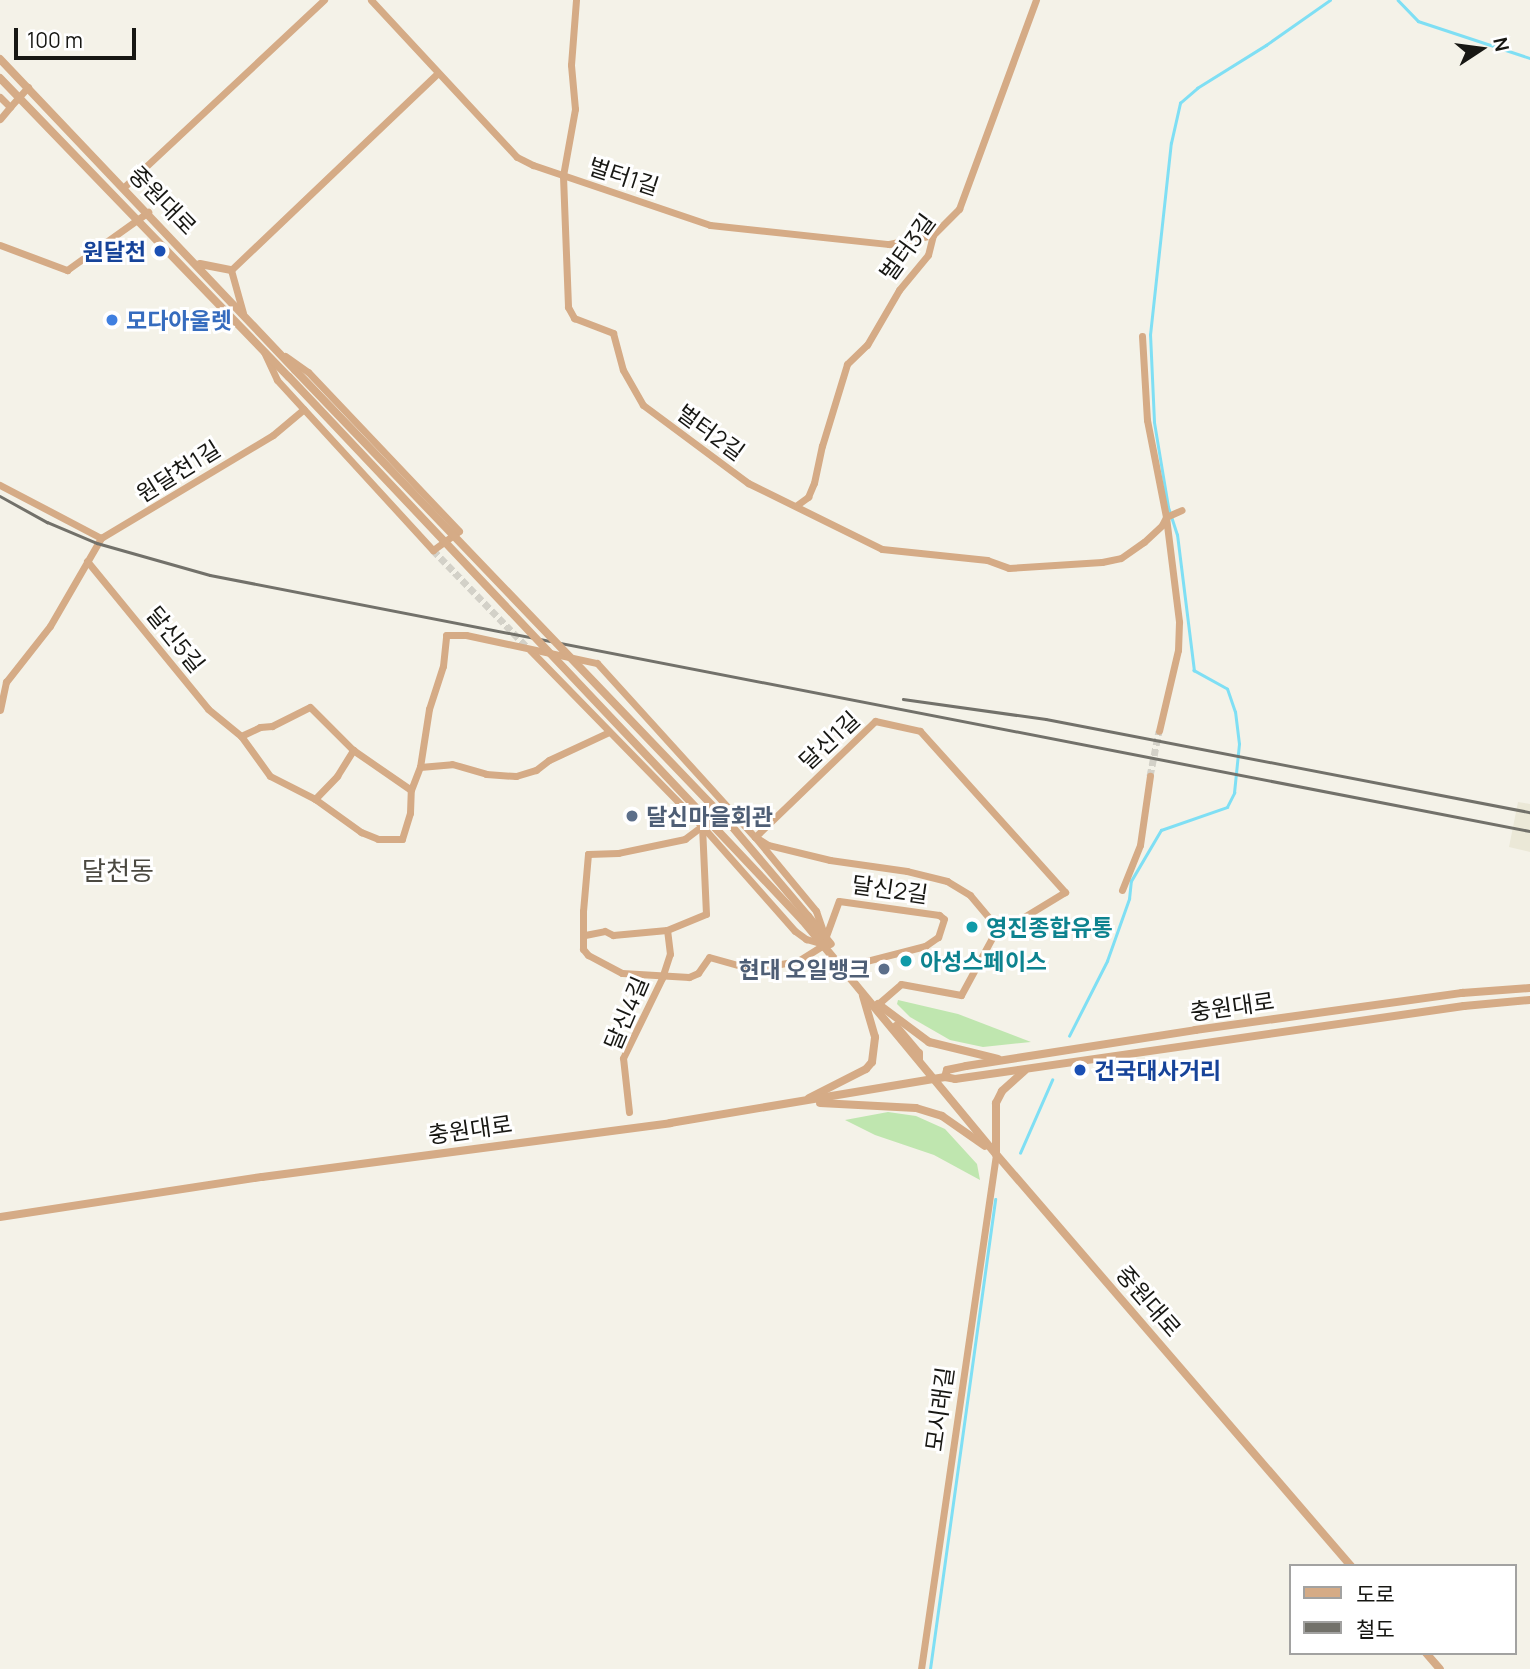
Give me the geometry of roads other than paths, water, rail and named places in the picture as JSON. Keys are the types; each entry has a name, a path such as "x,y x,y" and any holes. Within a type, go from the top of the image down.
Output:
{"street":[{"path":"124,187 324,0"},
{"name":"벌터1길","path":"371,0 517,158 710,225 889,244 933,235"},
{"name":"벌터2길","path":"576,0 570,65 575,108 563,176 568,307 574,318 613,333 623,370 642,405 748,483 882,549 987,560 1009,568 1102,562 1121,558 1144,542 1162,525 1166,517"},
{"name":"벌터3길","path":"797,505 808,497 814,483 822,446 847,364 867,345 899,290 928,255 933,235 960,209 1036,0"},
{"name":"중원대로","path":"0,59 243,313 278,351 292,373"},
{"path":"195,262 218,270 231,270 437,74"},
{"name":"중원대로","path":"0,78 262,349 292,373 806,918 919,1053 919,1060"},
{"path":"0,119 28,87"},
{"path":"0,97 10,107"},
{"path":"0,245 67,270 148,212"},
{"path":"231,270 243,313"},
{"path":"1142,336 1146,420 1166,517 1180,622 1178,650 1160,731"},
{"path":"262,349 277,380 433,550 459,531 308,372 278,351"},
{"name":"원달천1길","path":"101,538 273,435 304,409"},
{"path":"0,485 101,538 50,626 6,682 0,710"},
{"path":"1166,517 1182,510"},
{"name":"달신5길","path":"87,561 208,709 241,736 270,776 315,799 361,832 378,839 402,839 410,813 411,790 420,767 429,709 443,666 446,635 466,635 529,649"},
{"path":"529,649 702,827 795,931 806,939 825,941"},
{"path":"529,649 597,663 755,837 816,911 825,941"},
{"path":"241,736 260,727 272,726 310,707 353,750 411,790"},
{"name":"달신1길","path":"755,837 875,721 920,731 1065,892 993,936"},
{"path":"420,767 452,764 486,775 516,776 536,770 549,760 609,732"},
{"path":"315,799 337,776 353,750"},
{"path":"1122,890 1140,845 1150,776"},
{"path":"585,935 605,931 613,935 667,929 706,914 702,827"},
{"path":"702,827 685,839 618,853 588,854 583,949 588,955 622,973 662,978 689,977 698,973 709,957 752,970 798,961 825,941"},
{"path":"755,837 768,845 830,860 947,881 970,895 990,919 993,936 961,995 901,984 878,1004 929,1042 1001,1059"},
{"name":"달신2길","path":"825,941 839,901 939,915 944,919 938,937 925,946 866,961 851,970"},
{"name":"달신4길","path":"629,1112 623,1058 662,978 670,954 667,929"},
{"name":"중원대로","path":"825,941 913,1056 1349,1564"},
{"name":"충원대로","path":"945,1077 947,1070 1001,1059 1462,993 1530,988"},
{"path":"800,1103 866,1069 872,1062 875,1037 861,990"},
{"name":"충원대로","path":"0,1217 262,1177 800,1103 945,1077 952,1079 1426,1011 1530,1000"},
{"path":"996,1154 996,1103 1002,1091 1027,1068"},
{"path":"800,1103 900,1105 923,1110 942,1116 996,1154"},
{"name":"모시래길","path":"921,1669 996,1154"},
{"path":"1428,1655 1440,1669"}],"waterway":[{"path":"1069,1036 1107,961 1129,899 1131,881 1161,830 1227,807 1234,793 1239,744 1235,712 1227,689 1194,671 1177,535 1168,507 1154,422 1150,335 1171,143 1180,103 1197,88 1266,45 1330,0"},
{"path":"1398,0 1418,21 1530,58"},
{"path":"1020,1153 1052,1080"},
{"path":"930,1669 995,1199"}],"tunnel":[{"path":"433,550 529,649"},
{"path":"1150,776 1159,731"}],"railway":[{"path":"0,496 47,522 97,543 210,575 1530,831"},
{"path":"903,699 1046,719 1530,812"}],"place":[{"name":"원달천","path":"160,251"},
{"name":"모다아울렛","path":"112,320"},
{"name":"달신마을회관","path":"632,816"},
{"name":"영진종합유통","path":"972,927"},
{"name":"아성스페이스","path":"906,961"},
{"name":"현대 오일뱅크","path":"884,969"},
{"name":"건국대사거리","path":"1080,1070"}],"district":[{"name":"달천동","path":"118,871"}]}
